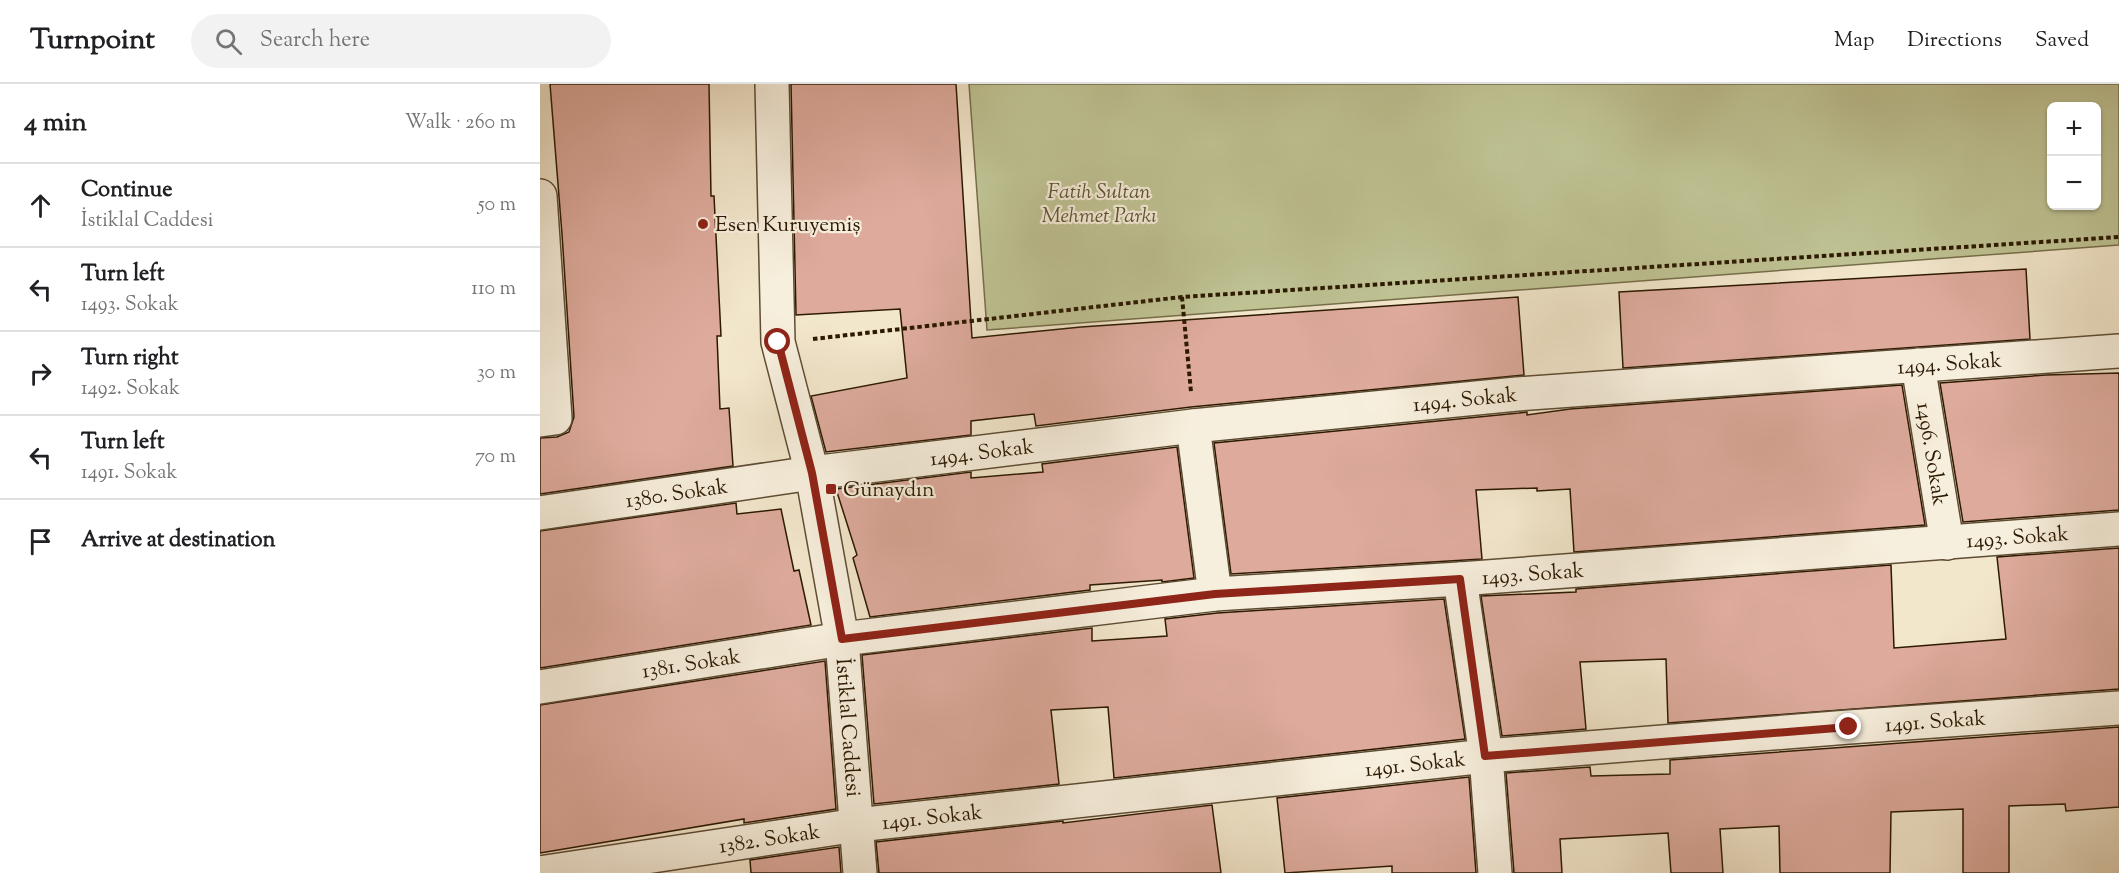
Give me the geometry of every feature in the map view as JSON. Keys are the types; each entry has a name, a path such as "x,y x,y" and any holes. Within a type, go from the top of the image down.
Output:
{"street":[{"name":"İstiklal Caddesi","path":"771,84 778,342 812,473 842,639 860,873"},
{"path":"540,196 555,418 540,420"},
{"name":"1494. Sokak","path":"812,473 1193,426 1517,394 2119,351"},
{"name":"1496. Sokak","path":"1918,365 1947,543"},
{"path":"1193,426 1215,594"},
{"name":"1380. Sokak","path":"540,513 812,473"},
{"name":"1493. Sokak","path":"842,639 1215,594 1460,579 2119,529"},
{"path":"1460,579 1485,756 1495,873"},
{"name":"1381. Sokak","path":"540,687 842,639"},
{"name":"1491. Sokak","path":"857,825 1485,756 2119,708"},
{"name":"1382. Sokak","path":"540,873 857,825"}],"path":[{"path":"778,342 1182,297 2119,237"},
{"path":"1182,297 1193,426"}],"green space":[{"name":"Fatih Sultan Mehmet Parkı","path":"969,84 2119,84 2119,245 987,330"}],"building":[{"path":"550,84 709,84 711,196 714,196 721,336 717,336 720,409 729,408 733,466 540,494 540,438 557,437 569,432 574,417"},
{"path":"791,84 956,84 972,338 1081,327 1518,297 1524,375 1191,407 1036,426 1034,414 971,421 971,435 826,452 811,396 907,378 900,309 796,315"},
{"path":"2026,269 2030,339 1623,368 1619,292"},
{"path":"2119,373 2119,510 1963,522 1940,383 2046,375"},
{"path":"1902,385 1925,525 1574,552 1570,489 1476,490 1482,559 1231,574 1214,443 1527,412 1527,415 1570,409"},
{"path":"1177,447 1194,578 1162,582 1162,580 1090,585 1090,590 870,617 853,558 857,555 836,489 971,472 971,478 1043,472 1042,464"},
{"path":"736,503 737,514 781,509 794,571 799,570 811,625 540,668 540,531"},
{"path":"2119,548 2119,689 1668,723 1666,659 1580,662 1586,729 1502,736 1481,596 1576,592 1576,589 1891,565 1894,648 2006,639 1997,557"},
{"path":"1444,599 1465,739 1114,778 1108,707 1051,710 1059,784 874,804 862,655 1092,628 1092,641 1167,636 1165,619 1217,613"},
{"path":"825,661 836,809 744,823 744,819 540,853 540,705"},
{"path":"2119,727 2119,807 2066,811 2065,804 2009,806 2009,873 1963,873 1963,809 1891,812 1890,873 1780,873 1779,826 1720,829 1723,873 1671,873 1668,833 1560,839 1562,873 1514,873 1506,773 1590,767 1591,776 1670,774 1670,760"},
{"path":"1469,777 1476,873 1392,873 1392,866 1285,873 1277,798"},
{"path":"1212,805 1221,873 879,873 876,842"},
{"path":"839,847 841,873 751,873 750,860"}],"place":[{"name":"Esen Kuruyemiş","path":"703,224"},
{"name":"Günaydın","path":"831,489"}],"route":[{"path":"778,342 812,473 842,639 1215,594 1460,579 1485,756 1849,727"}]}
